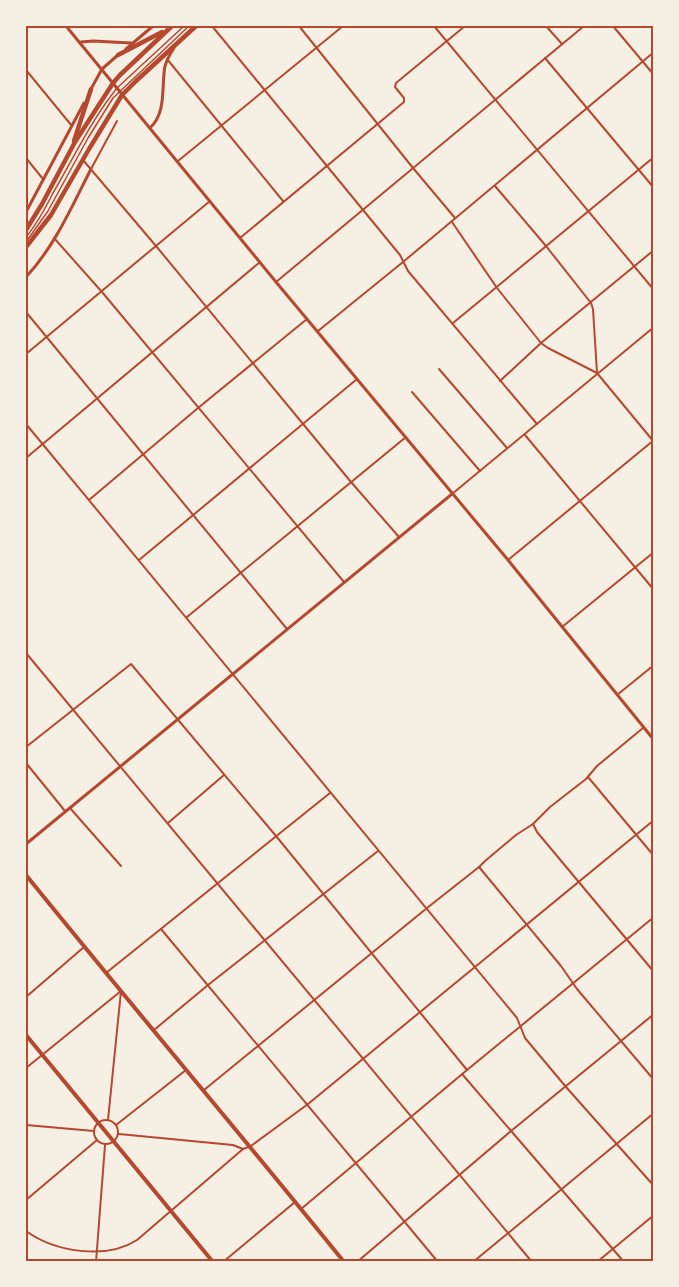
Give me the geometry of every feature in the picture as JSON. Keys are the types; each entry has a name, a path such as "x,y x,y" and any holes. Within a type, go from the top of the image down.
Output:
{"highway":[{"path":"118,55 172,26"},
{"path":"26,248 51,215 83,160 118,90 120,75 172,26"},
{"path":"69,153 118,90 130,87 196,26"},
{"path":"26,230 69,153 91,89"}],"main road":[{"path":"26,875 344,1262"},
{"path":"26,1035 213,1262"}],"street":[{"path":"66,26 307,320 508,560 653,740"},
{"path":"26,212 102,69 153,26"},
{"path":"212,26 400,255 408,271 537,424"},
{"path":"299,26 456,218"},
{"path":"178,161 343,26"},
{"path":"435,26 654,290"},
{"path":"240,238 404,102 404,98 395,87 396,83 465,26"},
{"path":"546,26 562,44"},
{"path":"276,282 584,26"},
{"path":"613,26 654,75"},
{"path":"80,43 93,41 133,43"},
{"path":"150,128 158,117 167,59 177,44"},
{"path":"318,331 654,52"},
{"path":"544,58 654,188"},
{"path":"167,59 284,202"},
{"path":"26,70 72,126"},
{"path":"26,277 54,238 117,121"},
{"path":"453,323 654,157"},
{"path":"26,158 43,179"},
{"path":"83,160 399,537"},
{"path":"494,185 591,303 597,373"},
{"path":"26,354 210,201"},
{"path":"451,221 497,288 542,343 597,373 653,441 508,560"},
{"path":"54,238 102,292 344,582"},
{"path":"500,381 654,250"},
{"path":"26,458 260,262"},
{"path":"26,312 287,629"},
{"path":"89,500 307,320"},
{"path":"26,844 654,327"},
{"path":"439,369 507,448"},
{"path":"139,561 357,379"},
{"path":"412,392 480,471"},
{"path":"26,424 517,1018 523,1035 654,1186"},
{"path":"525,435 654,590"},
{"path":"187,617 406,437"},
{"path":"562,627 654,552"},
{"path":"26,653 532,1262"},
{"path":"26,747 131,664 276,836 466,1070"},
{"path":"617,695 654,665"},
{"path":"204,1091 521,831 533,824 643,728"},
{"path":"26,763 65,811"},
{"path":"168,822 224,775"},
{"path":"588,777 654,856"},
{"path":"106,973 330,792"},
{"path":"70,808 121,866"},
{"path":"26,1231 54,1246 75,1251 96,1252 132,1243 243,1149 251,1146 308,1104 654,820"},
{"path":"533,824 537,832 654,972"},
{"path":"154,1030 378,850"},
{"path":"479,867 654,1080"},
{"path":"301,1209 466,1070 654,917"},
{"path":"161,929 438,1262"},
{"path":"26,997 84,947"},
{"path":"26,1068 121,991"},
{"path":"108,1120 121,991"},
{"path":"357,1262 459,1174 654,1014"},
{"path":"116,1125 186,1070"},
{"path":"462,1074 624,1262"},
{"path":"473,1262 654,1113"},
{"path":"94,1131 99,1123 108,1120"},
{"path":"108,1120 116,1125 119,1134"},
{"path":"26,1125 94,1131"},
{"path":"94,1131 97,1140 105,1145 114,1142 119,1134"},
{"path":"119,1134 233,1145 243,1149"},
{"path":"26,1200 97,1140"},
{"path":"96,1262 105,1145"},
{"path":"223,1262 295,1202"},
{"path":"597,1262 654,1215"}],"lane":[{"path":"26,237 40,217 97,117 118,90 184,26"},
{"path":"26,242 44,218 118,90 189,26"}]}
